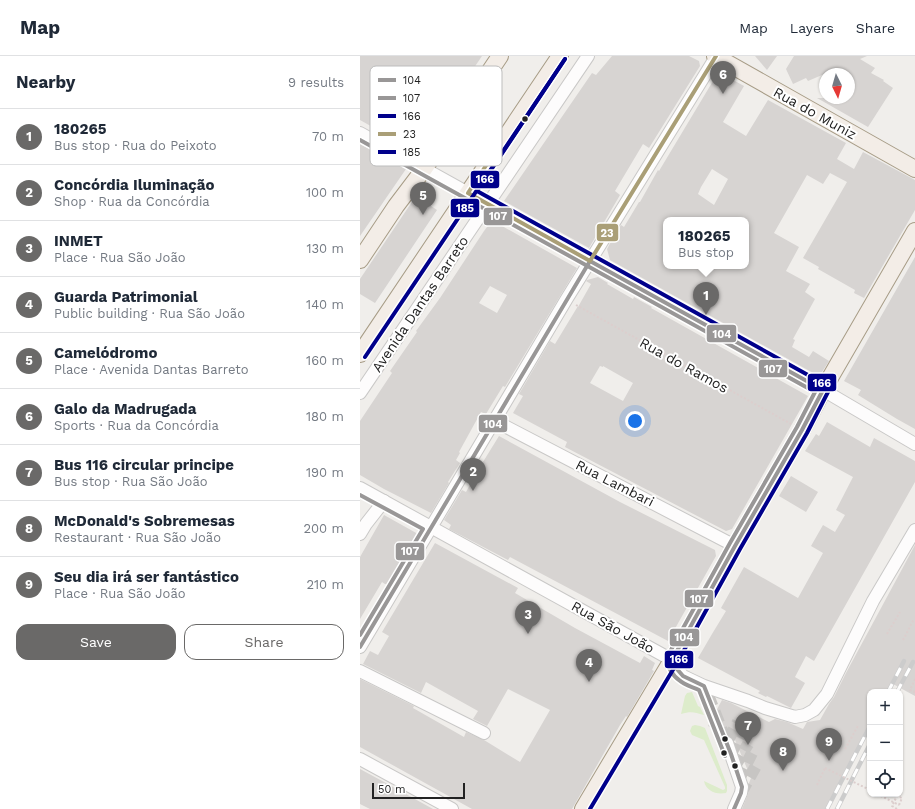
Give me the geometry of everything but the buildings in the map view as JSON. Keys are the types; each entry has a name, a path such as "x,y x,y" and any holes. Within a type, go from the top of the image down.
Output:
{"main road":[{"path":"493,66 500,56"},
{"name":"Avenida Dantas Barreto","path":"502,142 560,56"},
{"name":"Rua do Muniz","path":"716,56 915,169"},
{"path":"736,56 744,73"},
{"path":"360,260 396,206 426,166"},
{"name":"Avenida Dantas Barreto","path":"360,354 486,166"},
{"path":"583,809 672,660 823,390 915,231"}],"street":[{"name":"Avenida Dantas Barreto","path":"360,393 588,56"},
{"path":"360,647 364,632 431,527 566,300 716,56"},
{"path":"360,133 370,139"},
{"path":"419,166 823,390 915,444"},
{"name":"Rua Lambari","path":"494,421 735,546"},
{"name":"Rua São João","path":"360,488 672,660 683,676 706,691 748,701 795,717 805,715 814,710 827,694 874,601 915,530"},
{"path":"362,526 384,501"},
{"path":"360,671 484,734"},
{"path":"727,743 742,788 742,793 734,809"},
{"path":"360,759 452,809"}],"path":[{"name":"Rua do Ramos","path":"566,300 802,430"},
{"path":"887,634 900,612"},
{"path":"903,640 914,619"},
{"path":"915,680 910,690 914,692 915,689"},
{"path":"845,749 858,726"},
{"path":"817,785 825,768 867,789"},
{"path":"883,797 899,805 902,798 900,797"}],"green space":[{"path":"692,692 704,715 692,712 681,714 685,696 687,693"},
{"path":"695,725 705,728 727,785 726,793 712,792 705,784 704,781 723,790 725,789 704,740 692,735 690,731 692,726"}],"tunnel":[{"path":"708,695 727,743"},
{"path":"728,740 738,722"},
{"path":"731,754 742,731"},
{"path":"735,766 748,744"},
{"path":"739,779 752,753"},
{"path":"741,793 757,764"}],"railway":[{"path":"890,689 904,661"},
{"path":"899,689 913,662"},
{"path":"827,809 867,732"},
{"path":"837,809 867,750"}],"transit line":[{"name":"23","path":"486,166 468,193 590,261 716,56"},
{"name":"166","path":"502,154 565,59"},
{"name":"185","path":"502,153 565,59"},
{"name":"107","path":"360,140 370,146"},
{"name":"107","path":"407,166 815,392 797,427 730,543 666,659 671,671 677,678 683,683 699,690 725,756"},
{"name":"185","path":"365,357 493,166"},
{"name":"166","path":"494,166 477,191 826,385 829,390 807,433 740,549 677,663 590,809"},
{"name":"104","path":"360,647 590,261 823,390 672,660 683,676 704,686 731,754 742,787 734,809"},
{"name":"107","path":"360,495 423,529 360,635"}],"place":[{"name":"Galo da Madrugada","path":"723,94"},
{"name":"Camelódromo","path":"423,215"},
{"name":"180265","path":"706,315"},
{"name":"Concórdia Iluminação","path":"473,491"},
{"name":"INMET","path":"528,634"},
{"name":"Guarda Patrimonial","path":"589,682"},
{"name":"Bus 116 circular principe","path":"748,745"},
{"name":"Seu dia irá ser fantástico","path":"829,761"},
{"name":"McDonald's Sobremesas","path":"783,771"}]}
